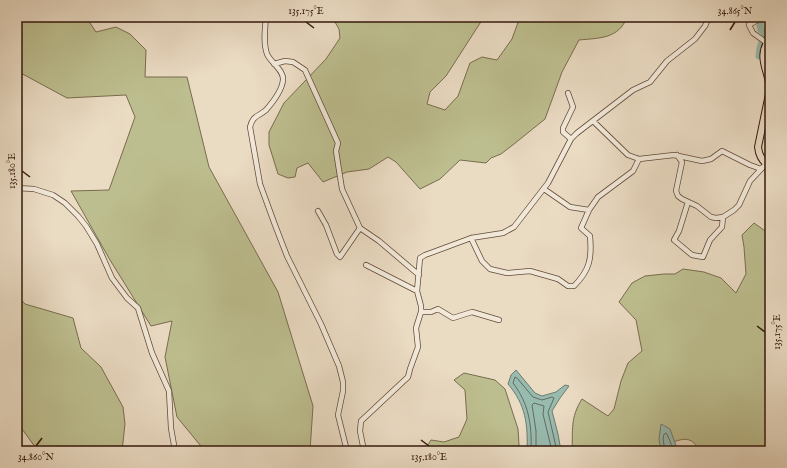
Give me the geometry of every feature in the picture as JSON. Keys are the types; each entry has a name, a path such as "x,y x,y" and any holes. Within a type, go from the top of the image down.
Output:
{"main road":[{"path":"768,40 762,55 770,89 758,147 759,154 768,165"}],"street":[{"path":"266,17 265,46 267,55 283,76 280,89 265,110 255,116 250,127 260,184 287,256 321,324 339,366 343,382 343,391 338,415 347,451"},
{"path":"364,451 360,431 361,421 408,377 418,347 416,328 421,312 417,291 420,258 471,238 509,231 544,189 571,139 633,90 650,82 667,61 695,39 705,26 709,17"},
{"path":"752,17 749,25 753,33 768,40"},
{"path":"749,25 756,21 759,17"},
{"path":"274,64 285,61 292,62 305,70 338,143 336,151 342,189 360,228 379,241 419,275"},
{"path":"568,93 573,107 563,128 563,132 571,139"},
{"path":"593,121 628,155 638,159 677,155 702,161 711,159 722,151 761,169"},
{"path":"677,155 682,162 676,191 678,196 697,206 711,217 723,217 734,210 739,205 750,181 761,169 768,165"},
{"path":"471,238 482,261 490,269 507,273 530,271 558,279 568,286 574,286 583,278 589,265 591,250 590,236 581,228 589,210 598,197 633,171 638,159"},
{"path":"17,188 34,189 53,195 65,203 78,216 97,244 112,278 127,298 138,308 152,353 169,391 171,428 176,451"},
{"path":"544,189 570,207 589,210"},
{"path":"688,202 679,231 674,240 692,255 703,257 710,240 722,227 723,217"},
{"path":"318,211 326,225 337,254 340,257 360,228"},
{"path":"366,265 417,291"},
{"path":"421,312 431,312 438,309 453,318 472,312 499,320"}],"green space":[{"path":"17,17 86,17 96,32 116,27 130,34 146,50 145,77 187,77 209,167 278,292 313,406 310,451 205,451 177,417 165,357 172,321 151,326 110,260 71,191 109,190 135,117 126,95 67,98 17,71"},
{"path":"332,17 484,17 446,76 430,92 427,104 445,110 458,96 470,63 482,57 497,60 512,39 520,17 627,17 619,30 608,36 579,40 562,72 545,119 501,154 491,158 486,163 460,160 440,179 420,189 396,162 388,157 369,169 347,172 323,182 308,163 297,168 295,177 288,178 278,174 269,145 269,132 284,103 326,59 340,38 339,29"},
{"path":"754,223 768,233 770,241 770,451 698,451 691,441 686,439 669,444 659,451 572,451 572,430 574,418 582,399 608,416 614,409 621,381 628,363 642,351 636,320 619,302 632,283 645,276 675,274 683,269 704,272 721,278 736,293 746,274 742,235"},
{"path":"17,295 25,304 73,318 81,348 101,367 123,407 125,424 122,451 38,451 17,422"},
{"path":"464,373 495,380 505,389 518,429 518,451 424,451 431,440 444,442 459,437 467,419 465,390 454,380"}],"water":[{"path":"516,370 535,393 542,396 556,392 565,385 569,386 552,411 561,451 527,451 525,416 519,400 508,384 511,375"},
{"path":"661,424 670,429 678,451 661,451 659,439"}],"waterway":[{"path":"759,17 761,30 765,33 759,56"}]}
